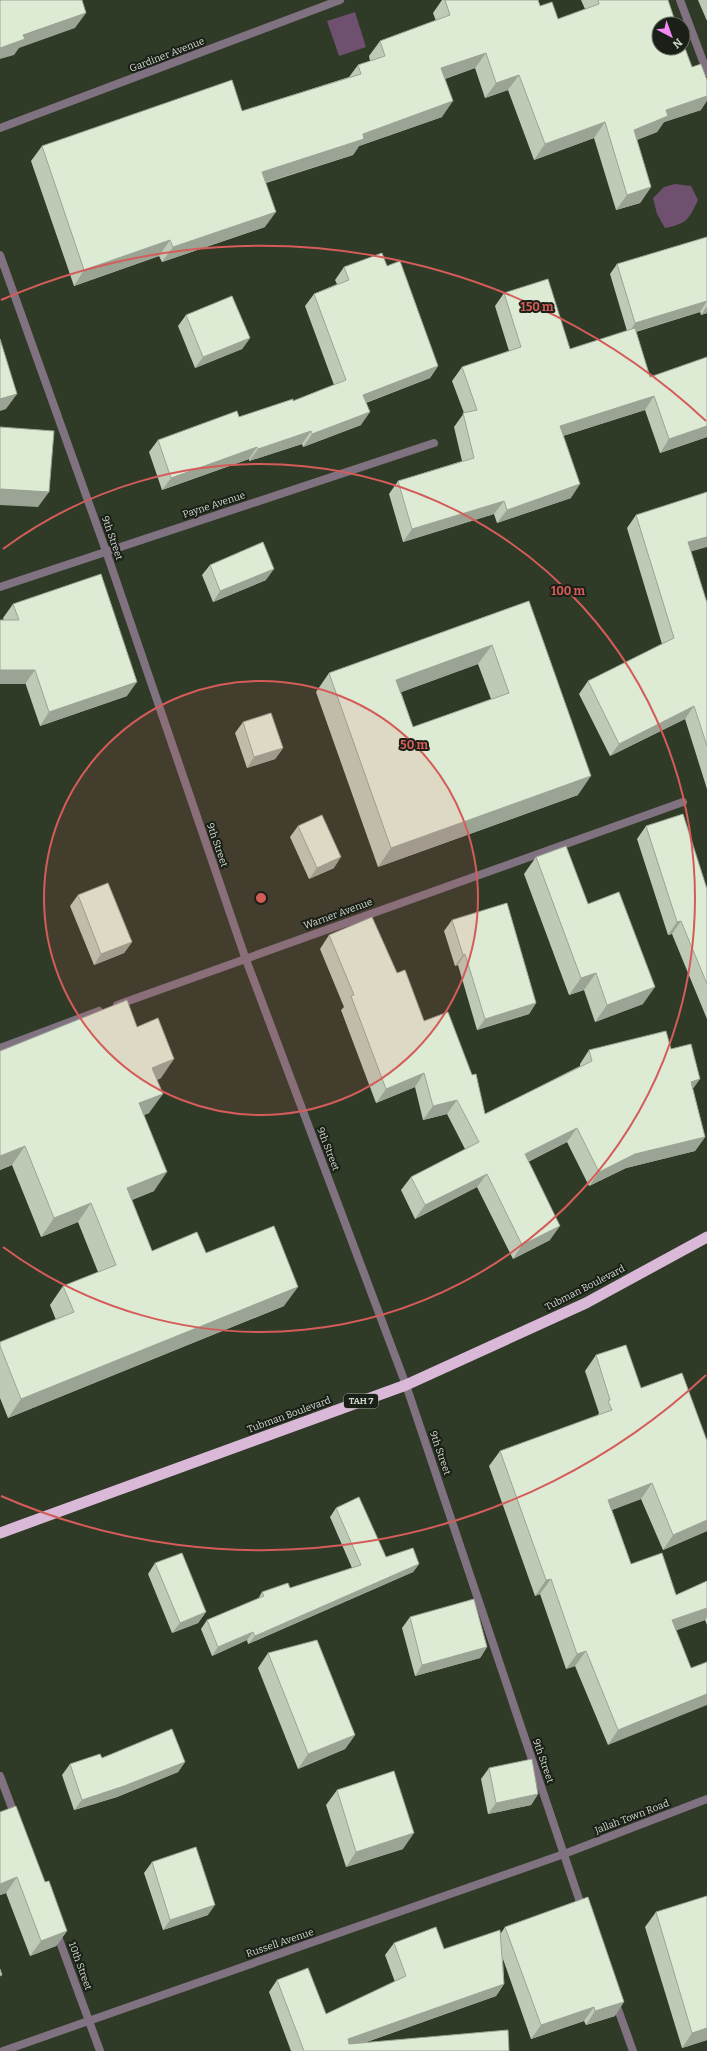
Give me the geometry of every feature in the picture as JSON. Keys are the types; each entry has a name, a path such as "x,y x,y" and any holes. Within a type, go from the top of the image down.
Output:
{"highway":[{"name":"Tubman Boulevard","path":"0,1534 406,1385 586,1303 707,1237"}],"street":[{"name":"Gardiner Avenue","path":"0,128 340,0"},
{"path":"680,0 707,72"},
{"name":"9th Street","path":"0,255 106,551 245,957 406,1385 587,1920"},
{"name":"Payne Avenue","path":"0,587 434,443"},
{"name":"Warner Avenue","path":"0,1048 245,957 683,802"},
{"path":"0,1776 19,1828"},
{"name":"Jallah Town Road","path":"564,1854 707,1799"},
{"name":"Russell Avenue","path":"3,2051 564,1854"},
{"name":"10th Street","path":"54,1924 100,2051"},
{"path":"612,1993 633,2051"}],"shaded area":[{"path":"355,12 366,47 339,56 327,21"},
{"path":"675,184 691,186 698,200 686,220 678,225 665,228 657,214 653,198 664,187"}],"building":[{"path":"0,0 82,0 86,13 23,35 25,39 0,48"},
{"path":"445,0 538,0 540,6 552,2 558,19 599,4 598,0 668,0 673,16 651,16 651,56 688,56 692,67 701,64 707,80 707,96 666,110 668,116 634,130 651,187 627,195 605,122 545,144 519,75 496,83 486,53 441,68 453,101 363,134 364,139 262,172 276,212 173,247 170,240 84,270 42,146 232,80 242,111 361,74 358,65 385,56 380,41 450,15"},
{"path":"707,237 707,301 635,323 617,264"},
{"path":"382,253 387,266 400,261 438,366 363,395 370,412 312,434 311,431 258,449 257,447 171,478 158,440 237,411 239,417 293,399 293,401 346,380 314,294 349,280 344,267"},
{"path":"548,279 570,349 635,328 650,377 707,357 707,426 669,439 654,396 560,426 580,484 507,510 504,501 412,529 398,481 474,458 463,413 477,410 462,367 521,347 504,293"},
{"path":"232,296 250,338 203,357 186,315"},
{"path":"0,339 17,394 0,399"},
{"path":"0,427 54,431 49,492 0,489"},
{"path":"707,492 707,537 688,542 707,603 707,746 694,706 619,744 588,681 674,638 636,515"},
{"path":"263,542 274,569 220,591 210,565"},
{"path":"101,574 137,682 49,712 35,670 0,670 0,620 19,620 13,604"},
{"path":"529,601 591,776 391,848 329,673","holes":["492,645 509,693 413,727 396,680"]},
{"path":"271,713 283,748 254,757 243,722"},
{"path":"683,814 707,889 707,984 681,921 677,922 646,826"},
{"path":"322,815 341,857 317,868 298,826"},
{"path":"566,846 588,904 619,892 655,987 607,1005 596,973 581,978 536,857"},
{"path":"108,883 132,942 101,954 78,895"},
{"path":"507,903 536,1003 485,1019 465,954 463,955 452,920"},
{"path":"372,917 397,973 405,970 424,1021 448,1012 472,1075 476,1074 485,1114 592,1061 589,1050 666,1031 671,1049 691,1044 700,1079 691,1082 705,1137 635,1154 599,1172 577,1128 525,1154 560,1226 522,1245 487,1174 425,1205 411,1177 479,1142 457,1100 433,1106 424,1073 386,1089 351,996 354,995 329,935"},
{"path":"127,1000 137,1027 158,1018 174,1059 152,1068 163,1094 139,1103 167,1172 127,1188 152,1251 197,1232 206,1253 274,1226 298,1287 21,1399 0,1346 0,1342 74,1312 63,1286 116,1265 91,1203 54,1218 25,1146 0,1156 0,1051"},
{"path":"626,1345 641,1388 682,1373 707,1441 707,1520 673,1535 652,1483 608,1500 631,1564 662,1553 676,1595 707,1581 707,1608 672,1620 691,1668 707,1662 707,1694 618,1730 586,1651 577,1654 551,1579 546,1580 500,1451 612,1410 608,1401 610,1400 596,1355"},
{"path":"359,1497 386,1557 413,1548 419,1564 255,1636 253,1632 218,1647 207,1620 264,1596 262,1592 288,1583 290,1588 361,1565 336,1508"},
{"path":"182,1553 206,1612 180,1623 155,1563"},
{"path":"474,1599 487,1647 422,1665 410,1617"},
{"path":"317,1640 355,1735 308,1754 268,1653"},
{"path":"172,1729 185,1762 124,1786 82,1800 70,1764 100,1754 102,1758"},
{"path":"532,1759 538,1794 496,1803 489,1768"},
{"path":"394,1771 414,1833 356,1852 337,1790"},
{"path":"16,1806 45,1882 49,1881 67,1931 41,1941 17,1877 0,1884 0,1812"},
{"path":"196,1847 215,1905 170,1920 152,1862"},
{"path":"707,1896 707,2028 692,2033 656,1912"},
{"path":"588,1897 624,2002 595,2011 594,2007 541,2025 505,1927"},
{"path":"436,1927 444,1949 500,1930 504,1984 348,2039 349,2044 508,2030 509,2051 304,2051 277,1980 308,1968 326,2014 406,1976 394,1943"}]}
